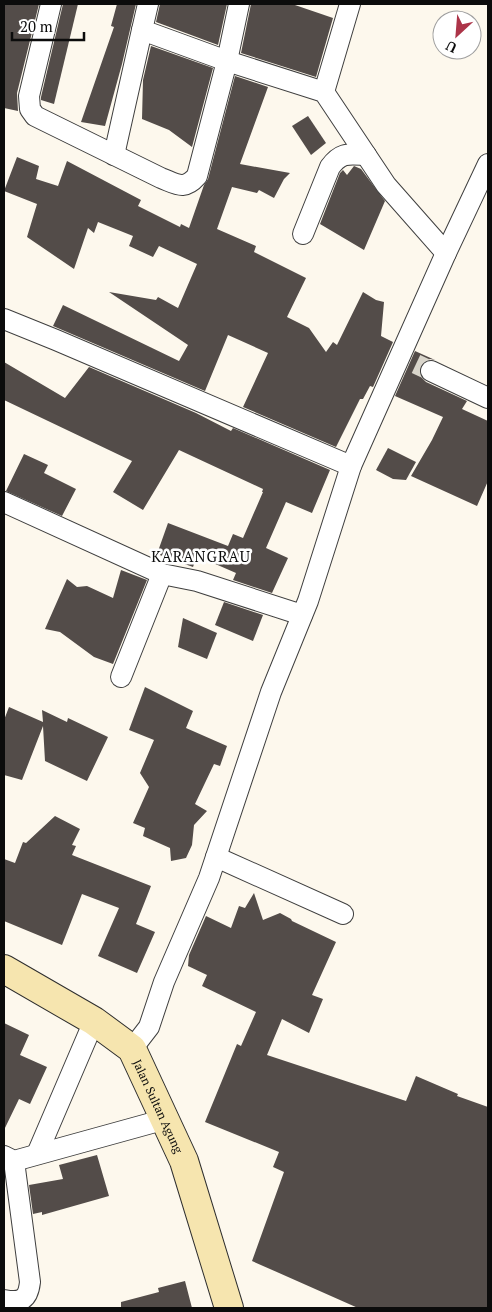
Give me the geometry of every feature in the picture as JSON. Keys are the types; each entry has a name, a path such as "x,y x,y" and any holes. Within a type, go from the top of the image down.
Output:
{"street":[{"path":"50,4 29,96 30,109 35,116 161,178 182,186 190,184 197,176 227,61 239,4"},
{"path":"114,155 148,4"},
{"path":"324,92 350,4"},
{"path":"142,30 227,61 324,92 386,185 446,253"},
{"path":"303,234 330,168 337,158 345,154 366,155"},
{"path":"132,1049 149,1027 164,982 209,878 271,692 302,615 351,466 416,364 446,253 488,164"},
{"path":"4,320 65,343 351,466"},
{"path":"416,364 488,398"},
{"path":"4,502 162,574 197,581 302,615"},
{"path":"120,677 162,574"},
{"path":"216,857 343,914"},
{"name":"Jalan Sultan Agung","path":"4,969 94,1020 132,1049 184,1161 228,1308"},
{"path":"37,1154 94,1020"},
{"path":"4,1300 20,1301 26,1297 30,1282 9,1158 37,1154 166,1119"}],"building":[{"path":"4,4 39,4 17,93 18,111 4,108"},
{"path":"63,4 78,4 54,104 41,100 41,97"},
{"path":"117,4 136,4 105,126 81,122 114,27 111,26"},
{"path":"160,4 227,4 218,45 156,22"},
{"path":"251,4 292,4 333,18 316,77 241,53"},
{"path":"151,46 213,68 192,147 169,130 142,119 143,80"},
{"path":"235,76 268,87 240,164 290,173 284,179 274,198 259,190 257,193 232,187 217,229 256,246 254,252 306,278 287,317 309,328 326,352 333,342 337,345 363,292 376,300 384,302 381,336 393,342 373,387 370,386 363,399 360,399 336,447 243,407 268,353 228,335 205,391 53,326 63,305 179,361 188,345 109,292 156,300 158,297 178,308 197,264 159,246 153,257 129,246 133,236 98,222 94,233 88,228 74,269 27,237 37,204 4,191 17,157 39,166 36,179 58,186 67,161 141,200 138,206 180,227 181,224 189,228 204,185 208,179"},
{"path":"308,116 326,143 311,155 292,126"},
{"path":"354,166 361,169 385,201 364,250 320,224 340,173 343,170 347,175"},
{"path":"415,351 435,360 425,361 421,366 419,372 426,382 467,401 462,409 488,421 488,481 477,506 411,476 443,417 395,396"},
{"path":"4,362 65,398 89,367 196,413 231,431 233,428 330,470 312,513 286,502 266,548 288,558 272,593 233,580 236,573 197,556 193,567 157,554 168,523 228,546 233,534 243,538 263,489 179,450 143,510 113,492 132,461 4,400"},
{"path":"388,448 416,462 406,480 393,479 376,470"},
{"path":"24,454 48,465 44,473 76,489 62,516 6,491"},
{"path":"121,570 147,580 113,664 94,657 60,632 45,629 67,579 77,587 87,586 113,598"},
{"path":"224,602 263,615 253,641 215,625"},
{"path":"183,618 217,633 207,659 178,647"},
{"path":"145,687 193,711 186,728 227,746 220,766 214,764 195,804 207,811 194,825 192,845 186,858 171,861 170,848 143,836 145,828 133,823 149,787 140,773 154,740 129,730"},
{"path":"9,707 43,722 42,710 67,722 68,718 108,737 87,781 45,761 43,726 22,780 4,775 4,720"},
{"path":"55,816 80,829 72,845 76,846 72,855 151,886 136,924 155,932 137,973 98,956 119,908 82,894 62,945 4,921 4,859 15,863 23,842 26,843"},
{"path":"254,893 263,920 280,913 292,921 336,942 312,995 323,999 309,1033 282,1019 267,1055 406,1101 416,1076 458,1094 457,1096 488,1107 488,1308 358,1308 252,1261 284,1172 273,1167 279,1152 205,1122 237,1044 241,1046 256,1012 202,986 207,975 188,966 189,955 206,916 231,928 239,906 245,908"},
{"path":"4,1023 29,1035 20,1055 47,1067 30,1104 19,1099 4,1130"},
{"path":"97,1155 109,1196 42,1215 42,1212 33,1214 29,1185 63,1179 59,1165"},
{"path":"185,1281 192,1308 121,1308 121,1302 159,1292 158,1288"}],"tunnel":[{"path":"416,364 431,371"}],"district":[{"name":"KARANGRAU","path":"201,556"}]}
